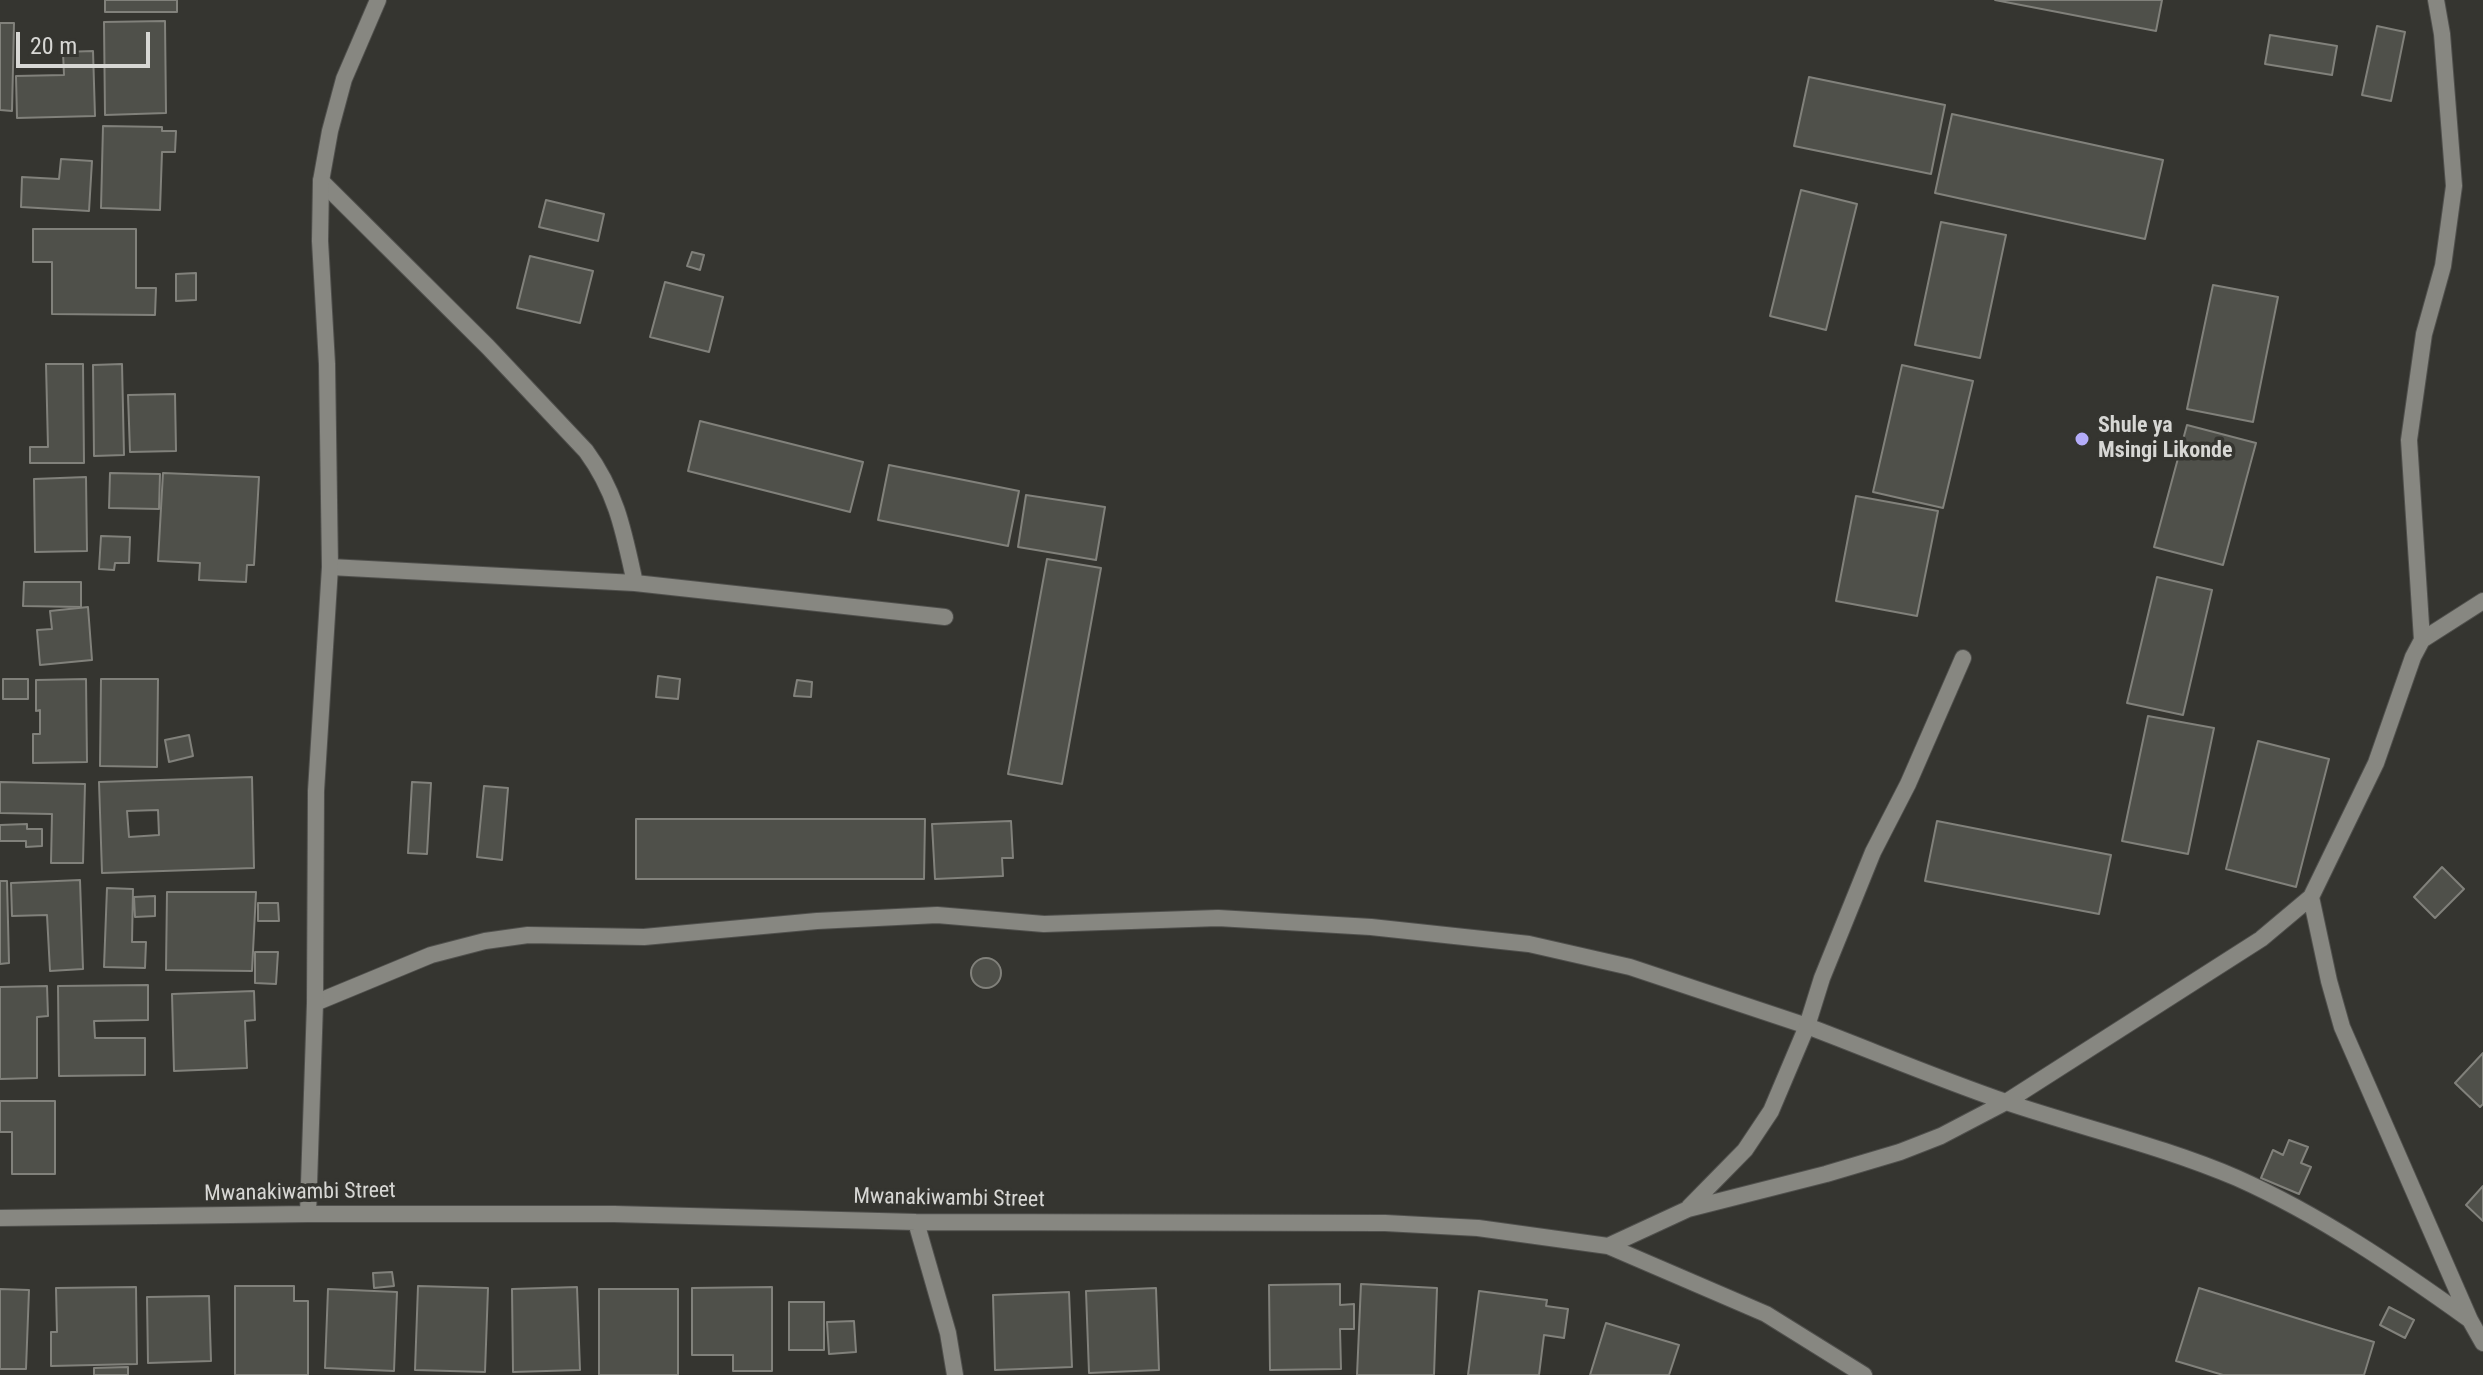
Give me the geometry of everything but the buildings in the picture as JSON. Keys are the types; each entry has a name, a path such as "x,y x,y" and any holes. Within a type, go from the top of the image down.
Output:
{"street":[{"path":"308,1214 315,1003 316,791 330,567 321,181 344,79 378,0"},
{"path":"2422,640 2409,440 2424,334 2443,266 2454,186 2442,34 2436,0"},
{"path":"321,181 478,337 586,451 600,470 619,511 635,583"},
{"path":"330,567 635,583 945,617"},
{"path":"1608,1246 1688,1209 1900,1152 1941,1136 2006,1102 2261,939 2311,897 2376,763 2413,657 2422,640 2483,601"},
{"path":"1688,1209 1745,1150 1761,1127 1807,1026 1822,978 1873,852 1908,784 1963,658"},
{"path":"2311,897 2342,1027 2470,1320 2483,1343"},
{"path":"315,1003 431,955 485,941 528,935 644,937 754,925 885,916 937,915 1044,924 1218,918 1371,927 1529,944 1630,967 1807,1026 2006,1102 2169,1152 2236,1178 2293,1205 2385,1259 2470,1320"},
{"name":"Mwanakiwambi Street","path":"0,1218 614,1214 916,1222 1385,1223 1478,1228 1608,1246 1766,1314 1864,1375"},
{"path":"916,1222 948,1333 955,1375"}],"place":[{"name":"Shule ya Msingi Likonde","path":"2082,439"}]}
